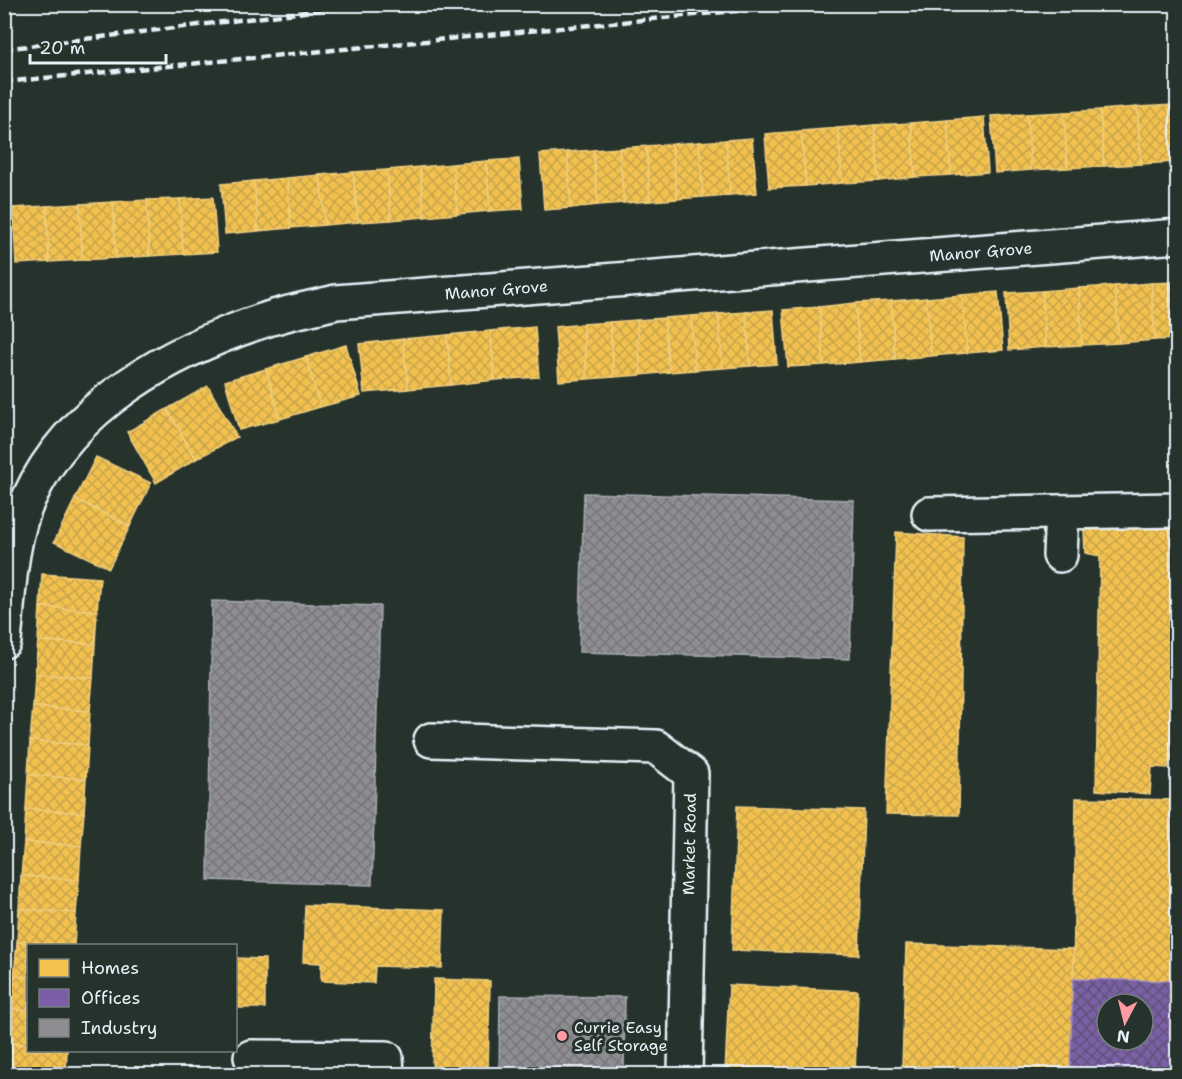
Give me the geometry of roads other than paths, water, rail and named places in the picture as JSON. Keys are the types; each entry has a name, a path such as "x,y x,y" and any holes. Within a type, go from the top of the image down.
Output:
{"street":[{"name":"Manor Grove","path":"4,641 16,540 16,493 42,474 76,429 131,383 213,340 266,319 336,302 1178,236"},
{"path":"929,514 1178,510"},
{"path":"1060,555 1062,512"},
{"name":"Market Road","path":"431,740 656,747 691,774 685,1074"},
{"path":"251,1057 386,1058 387,1074"}],"railway":[{"path":"4,49 369,4"},
{"path":"4,82 807,4"}],"place":[{"name":"Currie Easy Self Storage","path":"562,1036"}]}
